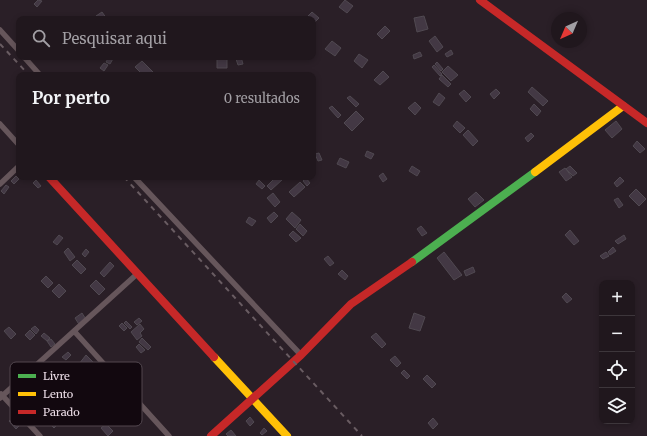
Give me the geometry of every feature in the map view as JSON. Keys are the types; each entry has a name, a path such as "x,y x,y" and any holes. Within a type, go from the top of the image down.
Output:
{"street":[{"path":"480,0 647,123"},
{"path":"0,30 16,48"},
{"path":"27,60 37,72"},
{"path":"211,436 301,355 351,304 434,247 623,106"},
{"path":"0,124 16,141"},
{"path":"0,184 16,169"},
{"path":"52,180 287,436"},
{"path":"137,180 301,355"},
{"path":"39,362 137,274"},
{"path":"74,331 102,362"},
{"path":"10,387 1,395 10,404"},
{"path":"142,406 169,436"},
{"path":"30,426 40,436"}],"building":[{"path":"38,0 42,1 37,7 34,4"},
{"path":"345,0 353,6 347,13 339,7"},
{"path":"102,12 105,16 96,16"},
{"path":"312,12 319,18 316,21 316,16 308,16"},
{"path":"424,16 428,29 417,32 414,18"},
{"path":"385,26 390,31 382,39 377,34"},
{"path":"435,36 443,47 437,52 429,41"},
{"path":"332,41 341,48 335,56 325,49"},
{"path":"451,50 453,54 447,57 445,54"},
{"path":"420,52 422,56 414,59 413,55"},
{"path":"359,54 368,60 362,68 354,61"},
{"path":"107,60 112,60 110,64 106,62"},
{"path":"217,60 227,60 227,68 217,68"},
{"path":"236,60 242,60 243,64 238,65"},
{"path":"142,61 153,72 140,72 135,67"},
{"path":"437,62 443,69 441,71 435,64"},
{"path":"104,63 108,65 104,71 100,68"},
{"path":"434,65 442,74 440,76 432,67"},
{"path":"448,66 458,75 451,81 442,72"},
{"path":"383,71 389,77 380,85 374,80"},
{"path":"442,75 451,84 448,87 439,79"},
{"path":"532,87 548,101 543,106 528,92"},
{"path":"496,89 500,93 494,99 490,94"},
{"path":"464,90 471,97 466,102 459,94"},
{"path":"439,93 445,98 439,106 433,102"},
{"path":"350,96 359,104 356,107 347,98"},
{"path":"415,102 421,108 415,115 408,108"},
{"path":"534,104 541,111 537,116 530,109"},
{"path":"332,106 341,115 338,118 329,108"},
{"path":"356,111 364,119 352,131 344,123"},
{"path":"457,121 465,128 460,133 453,126"},
{"path":"616,121 622,129 612,138 605,130"},
{"path":"468,130 478,141 473,146 463,135"},
{"path":"531,133 534,136 528,142 525,138"},
{"path":"637,141 645,149 640,153 633,146"},
{"path":"367,151 374,154 371,159 365,156"},
{"path":"319,153 322,160 318,161 316,154"},
{"path":"340,158 349,162 346,168 337,164"},
{"path":"412,166 420,171 417,176 409,171"},
{"path":"570,166 577,173 573,176 566,169"},
{"path":"565,168 572,177 566,181 559,172"},
{"path":"383,173 387,179 383,182 379,176"},
{"path":"16,176 16,180 18,180 14,184 11,181"},
{"path":"620,177 624,181 617,187 614,183"},
{"path":"36,180 41,186 38,188 33,183"},
{"path":"259,180 265,186 262,189 256,184"},
{"path":"273,180 282,180 271,190 267,186"},
{"path":"308,180 310,183 307,186 303,181"},
{"path":"300,182 305,187 294,197 289,192"},
{"path":"6,185 9,187 4,194 1,191"},
{"path":"636,189 646,199 639,206 629,196"},
{"path":"476,192 484,200 475,207 468,199"},
{"path":"273,193 280,202 275,207 267,198"},
{"path":"618,198 623,205 619,208 614,200"},
{"path":"274,212 278,216 271,223 267,218"},
{"path":"292,212 301,220 295,228 286,219"},
{"path":"249,217 256,221 252,226 246,222"},
{"path":"300,224 307,231 303,236 296,229"},
{"path":"421,226 427,233 422,236 417,229"},
{"path":"570,230 579,241 574,245 565,235"},
{"path":"293,231 301,238 296,242 289,235"},
{"path":"59,235 63,238 57,245 53,242"},
{"path":"624,235 626,239 618,244 615,241"},
{"path":"613,247 616,251 610,255 608,252"},
{"path":"68,248 75,257 70,261 64,252"},
{"path":"86,249 89,252 85,257 82,254"},
{"path":"444,252 462,275 454,280 437,258"},
{"path":"606,252 609,256 603,259 600,256"},
{"path":"328,256 334,263 330,266 324,259"},
{"path":"77,260 86,269 81,274 72,265"},
{"path":"110,262 114,266 104,277 100,273"},
{"path":"473,267 475,272 466,276 464,271"},
{"path":"342,270 348,276 345,280 338,274"},
{"path":"46,276 53,283 48,288 41,281"},
{"path":"96,280 105,289 99,295 90,286"},
{"path":"59,284 66,291 59,298 52,291"},
{"path":"566,293 572,299 567,303 562,297"},
{"path":"82,313 87,321 80,326 75,318"},
{"path":"414,313 425,317 420,331 409,328"},
{"path":"139,318 142,321 137,325 134,322"},
{"path":"126,321 132,327 130,329 124,323"},
{"path":"122,323 127,328 124,331 119,326"},
{"path":"140,324 144,329 140,333 142,336 137,340 131,332"},
{"path":"35,326 39,330 36,334 31,329"},
{"path":"9,327 16,334 11,339 4,331"},
{"path":"30,330 35,335 30,340 25,335"},
{"path":"44,333 50,338 47,341 41,336"},
{"path":"376,333 386,344 382,348 371,337"},
{"path":"142,338 151,347 148,350 139,342"},
{"path":"51,339 55,344 51,347 47,341"},
{"path":"139,344 145,350 141,353 136,347"},
{"path":"68,352 71,355 66,360 62,357"},
{"path":"86,355 93,362 81,362"},
{"path":"395,356 401,363 397,367 390,360"},
{"path":"404,370 410,376 407,379 401,373"},
{"path":"427,375 436,384 432,388 423,379"},
{"path":"250,417 254,422 250,426 246,421"},
{"path":"433,418 438,424 433,429 428,423"},
{"path":"104,426 108,426 113,431 108,436 101,428"},
{"path":"264,428 267,431 262,435 260,433"},
{"path":"231,430 236,436 228,436 226,434"}],"railway":[{"path":"0,44 26,72"},
{"path":"127,180 362,436"}],"traffic: fast":[{"path":"412,262 535,172"}],"traffic: slow":[{"path":"535,172 623,106"},
{"path":"214,357 287,436"}],"traffic: jam":[{"path":"480,0 647,123"},
{"path":"52,180 214,357"},
{"path":"211,436 301,355 351,304 412,262"}]}
